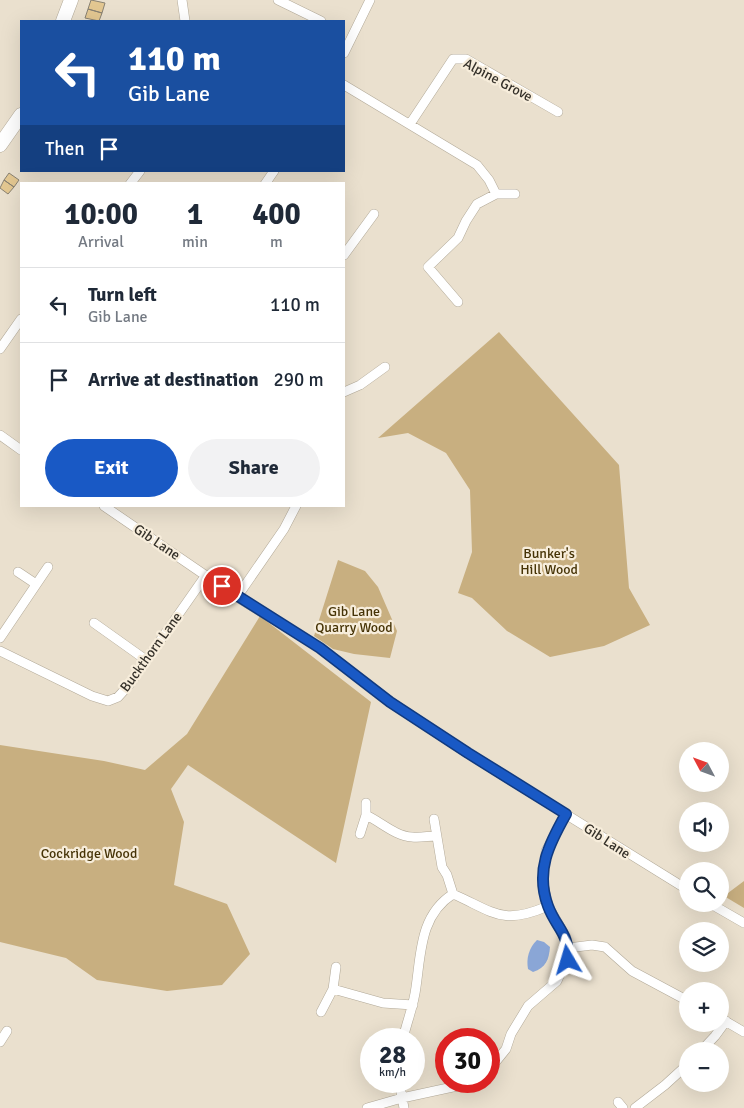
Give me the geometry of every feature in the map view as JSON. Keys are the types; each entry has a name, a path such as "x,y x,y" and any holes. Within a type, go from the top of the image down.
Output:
{"main road":[{"path":"63,20 72,0"},
{"path":"0,145 20,117"}],"street":[{"path":"182,0 186,20"},
{"path":"278,0 319,20"},
{"path":"345,48 348,34 370,0"},
{"name":"Alpine Grove","path":"410,124 453,59 466,59 558,112"},
{"path":"345,87 477,165 489,180 496,194"},
{"path":"132,182 139,172"},
{"path":"458,302 428,267 458,238 466,221 478,204 496,194 515,194"},
{"path":"345,251 374,214"},
{"path":"0,349 20,320"},
{"path":"345,392 360,386 384,367"},
{"path":"0,436 20,449"},
{"name":"Gib Lane","path":"105,507 237,597 320,648 390,702 679,884"},
{"path":"237,597 284,529 295,507"},
{"path":"0,638 48,567"},
{"path":"18,572 36,584"},
{"name":"Buckthorn Lane","path":"0,651 92,696 108,701 118,696 129,685 206,575"},
{"path":"94,623 146,660"},
{"path":"360,834 366,815 366,803"},
{"path":"500,1056 506,1049 511,1034 528,1006 556,981 568,960 566,938 548,906 544,887 546,851 566,814"},
{"path":"366,815 403,835 413,837 436,836"},
{"path":"434,819 442,867 447,876 452,894 482,909 504,916 522,916 548,906"},
{"path":"405,1028 412,1005 421,943 437,907 452,894"},
{"path":"725,912 744,923"},
{"path":"568,948 592,945 605,947 632,971 679,996"},
{"path":"321,1012 333,989 336,967"},
{"path":"333,989 383,1003 412,1005"},
{"path":"729,1023 744,1032"},
{"path":"0,1042 7,1032"},
{"path":"709,1042 717,1032"},
{"path":"634,1108 665,1086 679,1073"},
{"path":"367,1108 435,1091"},
{"path":"401,1093 404,1108"}],"green space":[{"name":"Bunker's Hill Wood","path":"499,332 619,465 629,588 650,625 604,646 550,657 507,631 472,598 458,593 472,552 470,490 446,453 408,433 378,438"},
{"name":"Gib Lane Quarry Wood","path":"338,560 365,571 378,587 397,631 390,658 354,654 333,649 314,636"},
{"name":"Cockridge Wood","path":"260,616 371,702 336,863 188,765 171,789 184,822 174,885 227,904 250,954 222,985 167,991 97,980 66,958 0,942 0,745 104,761 145,770 187,734"},
{"path":"744,881 744,908 729,899 729,892"}],"water":[{"path":"537,940 544,942 550,947 550,951 544,965 533,972 528,969 528,957 532,946"}],"building":[{"path":"91,0 105,3 102,13 88,9"},
{"path":"88,9 102,13 99,20 85,18"},
{"path":"9,173 19,180 14,187 4,180"},
{"path":"4,180 14,187 8,194 0,188"}],"route":[{"path":"222,586 320,648 390,702 566,814 546,851 544,887 548,906 566,938 568,960"}]}
